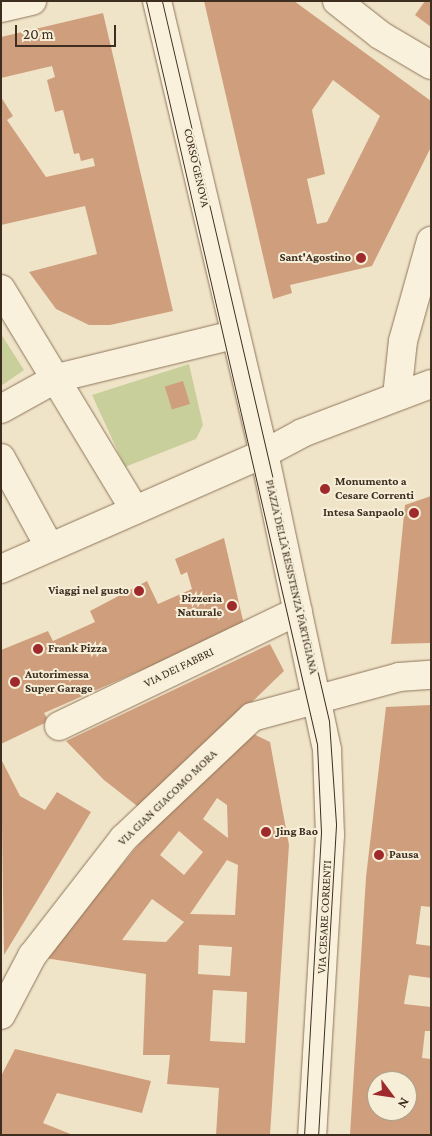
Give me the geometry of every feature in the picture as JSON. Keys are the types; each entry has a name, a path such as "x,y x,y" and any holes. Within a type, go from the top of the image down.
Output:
{"street":[{"path":"1,8 32,1"},
{"name":"CORSO GENOVA","path":"157,1 234,335"},
{"path":"337,1 380,35 431,65"},
{"path":"397,396 403,341 431,241"},
{"path":"1,289 57,378 135,510"},
{"path":"1,410 57,378 234,335"},
{"name":"PIAZZA DELLA RESISTENZA PARTIGIANA","path":"234,335 264,454 318,700"},
{"path":"1,569 49,546 264,454 302,433 431,384"},
{"path":"1,458 49,546"},
{"name":"VIA DEI FABBRI","path":"59,726 298,611"},
{"name":"VIA GIAN GIACOMO MORA","path":"1,1016 32,956 124,838 252,717 399,677 431,675"},
{"name":"VIA CESARE CORRENTI","path":"312,1135 330,834 330,778 318,700"}],"green space":[{"path":"1,334 24,370 1,386"},
{"path":"189,364 203,425 196,439 125,467 92,395"}],"building":[{"path":"204,1 294,1 431,101 431,147 372,266 290,285 292,293 273,299","holes":["333,80 380,116 327,222 317,224 307,179 325,174 312,110"]},
{"path":"425,1 431,1 431,27 415,15"},
{"path":"103,13 173,311 110,325 89,325 56,309 29,272 97,254 85,206 1,225 1,97 13,116 7,120 46,177 95,166 93,158 81,161 79,153 74,154 63,110 55,112 47,80 55,77 52,66 1,78 1,37"},
{"path":"183,381 190,404 172,410 165,387"},
{"path":"431,496 431,643 391,644 405,505"},
{"path":"224,538 244,625 44,713 49,721 1,744 1,650 48,631 53,641 95,622 90,611 147,581 158,604 192,589 187,572 181,575 175,559"},
{"path":"270,644 284,671 141,809 104,780 66,741"},
{"path":"431,705 431,907 421,906 416,944 431,946 431,978 409,975 404,1004 431,1007 431,1031 425,1031 422,1058 431,1059 431,1135 350,1135 366,877 386,707"},
{"path":"247,731 270,742 289,845 270,1135 216,1135 219,1088 167,1084 170,1055 143,1055 146,974 45,958 177,798","holes":["217,798 227,805 228,838 203,819","179,831 203,852 184,875 160,855","227,860 238,865 235,915 190,914","152,899 184,922 166,942 122,940","199,945 232,947 230,976 198,974","213,990 247,992 245,1043 210,1041"]},
{"path":"1,759 20,796 45,810 57,792 91,812 4,955"},
{"path":"15,1049 151,1081 142,1113 57,1093 43,1123 73,1135 1,1135 1,1076"}],"tram line":[{"path":"146,1 317,744 321,832 304,1135"},
{"path":"162,1 329,721 336,825 318,1135"}],"place":[{"name":"Sant'Agostino","path":"361,258"},
{"name":"Monumento a Cesare Correnti","path":"325,489"},
{"name":"Intesa Sanpaolo","path":"414,513"},
{"name":"Viaggi nel gusto","path":"139,591"},
{"name":"Pizzeria Naturale","path":"232,606"},
{"name":"Frank Pizza","path":"38,649"},
{"name":"Autorimessa Super Garage","path":"15,682"},
{"name":"Jing Bao","path":"266,832"},
{"name":"Pausa","path":"379,855"}]}
